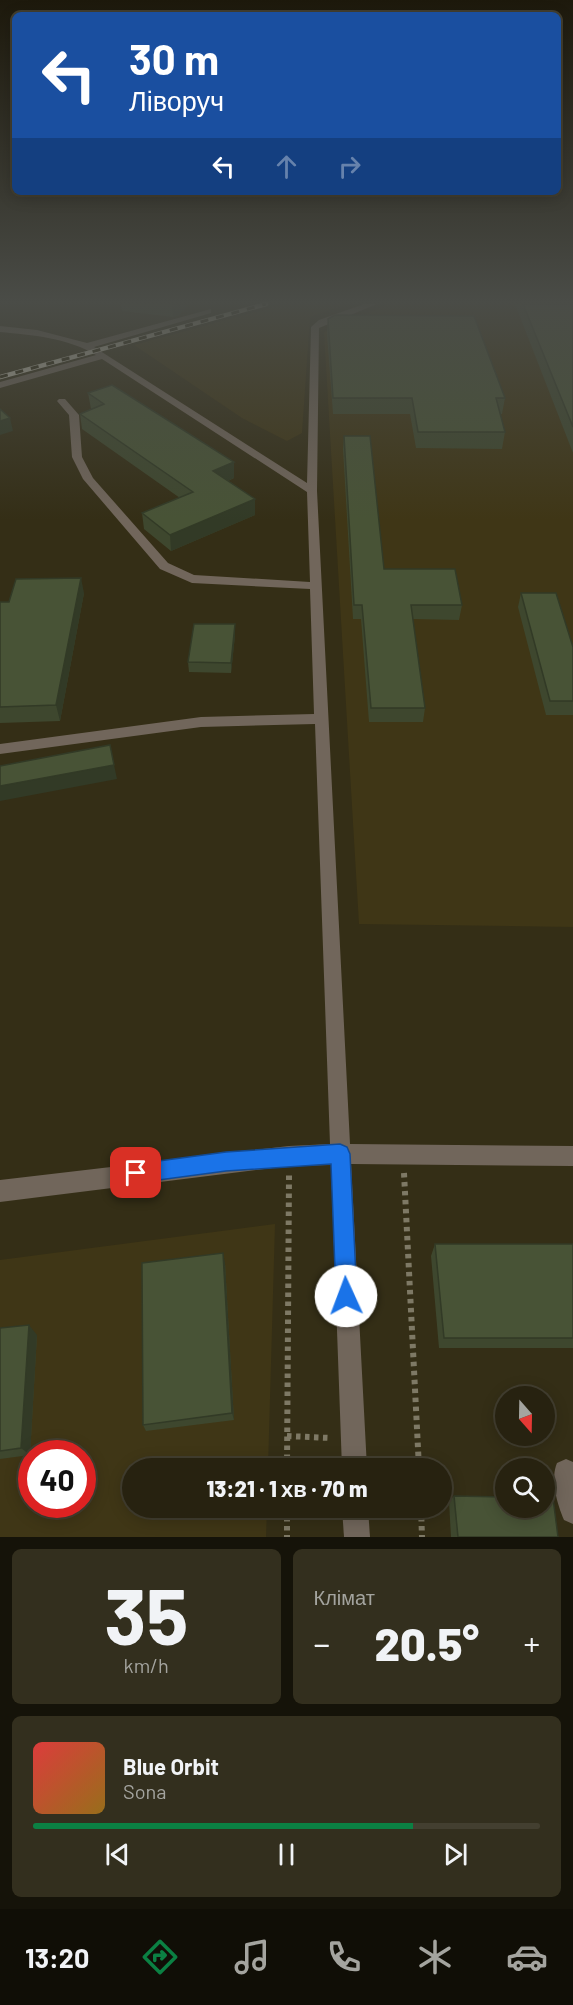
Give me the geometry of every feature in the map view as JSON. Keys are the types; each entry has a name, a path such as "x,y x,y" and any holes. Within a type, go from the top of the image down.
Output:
{"street":[{"path":"0,385 33,376"},
{"path":"130,376 312,491"},
{"path":"314,376 312,491 353,1458"},
{"path":"62,401 74,415 77,457 88,479 164,566 184,576 209,581 316,586"},
{"path":"0,749 211,721 322,719"},
{"path":"0,1191 289,1156 340,1154 573,1156"},
{"path":"566,1472 573,1511"},
{"path":"356,1518 357,1537"}],"path":[{"path":"403,1155 418,1458"},
{"path":"287,1458 289,1156"},
{"path":"287,1436 352,1438"},
{"path":"287,1518 287,1537"},
{"path":"421,1518 422,1537"}],"shaded area":[{"path":"179,376 306,376 302,433 287,441 242,418"},
{"path":"327,376 573,376 573,927 359,924"},
{"path":"275,1224 268,1458 122,1458 122,1518 267,1518 266,1537 0,1537 0,1260"}],"building":[{"path":"332,376 497,376 505,398 496,398 505,432 418,432 412,398 333,398"},
{"path":"552,376 573,376 573,427"},
{"path":"112,385 234,462 213,471 255,499 170,535 142,513 193,492 80,414 104,404 88,393"},
{"path":"0,409 10,418 0,421"},
{"path":"344,436 370,436 384,569 455,569 462,605 411,605 425,708 371,708 362,605 354,605"},
{"path":"81,578 56,705 0,707 0,602 9,602 16,579"},
{"path":"521,593 556,593 573,647 573,701 550,701"},
{"path":"194,624 235,624 231,663 188,662"},
{"path":"110,745 114,765 0,786 0,766"},
{"path":"435,1244 573,1244 573,1338 444,1338"},
{"path":"223,1253 232,1413 143,1425 142,1263"},
{"path":"29,1325 22,1440 18,1440 18,1448 0,1451 0,1328"},
{"path":"454,1496 495,1497 495,1518 555,1518 555,1514 558,1537 458,1537"}],"railway":[{"path":"0,377 5,376"}],"route":[{"path":"136,1173 289,1156 340,1154 346,1296"}]}
